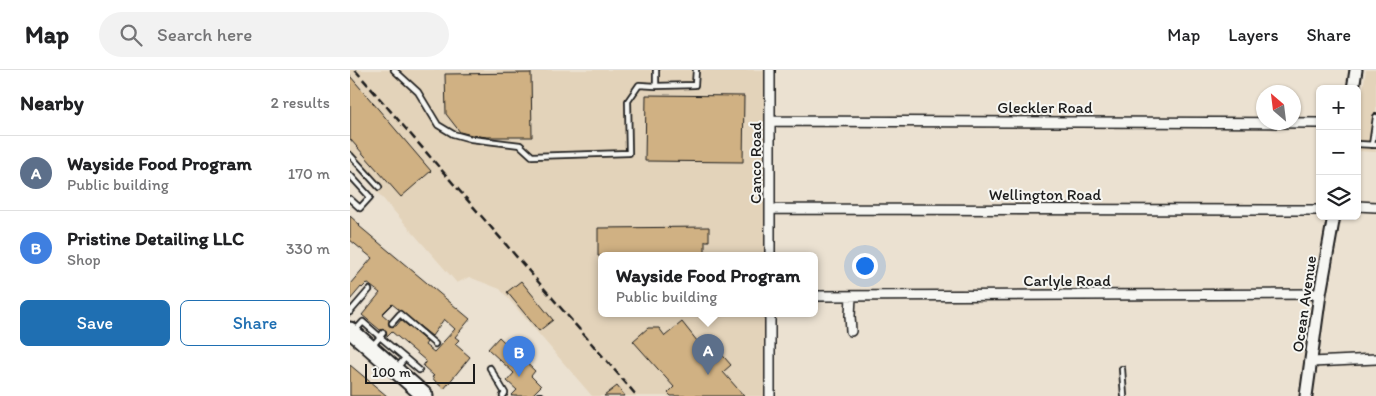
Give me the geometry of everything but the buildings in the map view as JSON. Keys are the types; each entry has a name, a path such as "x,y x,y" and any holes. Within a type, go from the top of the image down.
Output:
{"highway":[{"path":"369,341 400,364 426,396"}],"main road":[{"path":"1354,85 1356,70"},
{"name":"Ocean Avenue","path":"1306,396 1320,294 1333,220"}],"street":[{"name":"Canco Road","path":"770,70 770,252"},
{"name":"Gleckler Road","path":"770,121 1316,123"},
{"path":"1361,206 1376,207"},
{"name":"Wellington Road","path":"770,208 1316,210"},
{"name":"Carlyle Road","path":"818,296 1320,294"},
{"path":"851,296 851,331"},
{"path":"770,317 770,396"},
{"path":"1312,362 1376,359"}],"lane":[{"path":"394,70 418,92 438,125 453,134 470,139 520,145 532,156 629,153 628,101 639,85 695,85 696,70"},
{"path":"656,70 656,86"},
{"path":"1361,144 1374,145 1376,117"},
{"path":"350,155 379,187"},
{"path":"350,175 370,197 360,208 350,199"},
{"path":"350,312 369,290"},
{"path":"392,323 400,314 435,344"},
{"path":"400,364 419,370"},
{"path":"490,368 505,393 503,396"},
{"path":"1122,369 1124,396"}],"shaded area":[{"path":"350,70 766,70 766,252 598,252 598,317 765,317 765,396 592,396 500,289 469,277 457,283 350,161"},
{"path":"1366,70 1376,70 1376,152 1361,151 1361,101"}],"railway":[{"path":"355,70 637,396"}],"place":[{"name":"Wayside Food Program","path":"708,375"},
{"name":"Pristine Detailing LLC","path":"519,377"}]}
